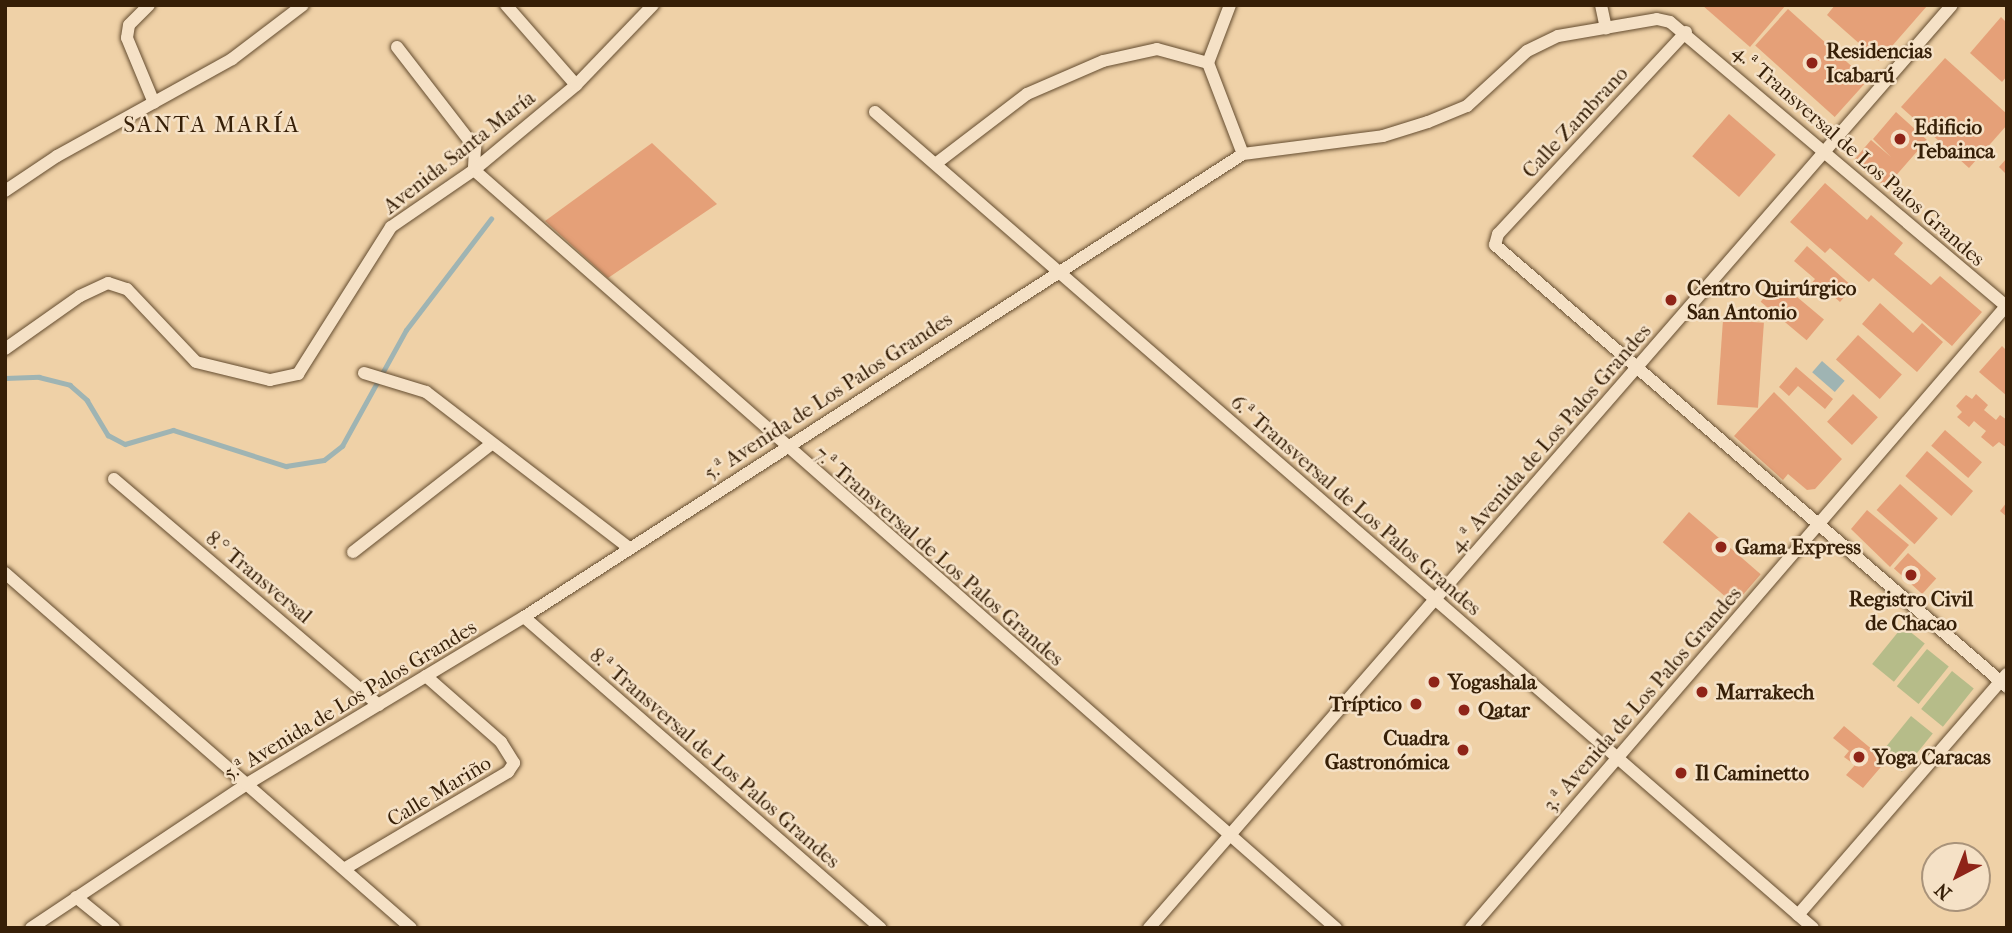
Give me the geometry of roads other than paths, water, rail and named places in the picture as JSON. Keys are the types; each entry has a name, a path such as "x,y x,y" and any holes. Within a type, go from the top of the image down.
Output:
{"street":[{"path":"149,5 129,25 127,38 154,103"},
{"path":"5,191 57,156 232,59 303,5"},
{"path":"506,5 576,85"},
{"name":"Avenida Santa María","path":"5,349 80,296 108,283 127,289 196,362 270,380 298,374 391,228 474,170 576,85 653,5"},
{"path":"1230,5 1208,63 1243,154"},
{"path":"1601,5 1606,28"},
{"name":"4.ª Avenida de Los Palos Grandes","path":"1149,928 1952,5"},
{"name":"5.ª Avenida de Los Palos Grandes","path":"31,928 247,784 524,617 784,446 1243,154 1383,136 1428,122 1466,106 1527,51 1558,36 1657,19 1686,32"},
{"name":"4.ª Transversal de Los Palos Grandes","path":"1686,32 2006,306"},
{"name":"Calle Zambrano","path":"1637,364 1494,240 1686,32"},
{"path":"397,47 475,148 474,170"},
{"path":"938,162 1027,94 1084,68 1157,49 1208,63"},
{"name":"6.ª Transversal de Los Palos Grandes","path":"875,111 1062,270 1434,602 1618,757 1812,928"},
{"name":"7.ª Transversal de Los Palos Grandes","path":"474,170 784,446 1336,928"},
{"name":"3.ª Avenida de Los Palos Grandes","path":"1471,928 2006,306"},
{"path":"1637,364 2005,681 1798,915"},
{"path":"364,373 426,392 491,445 528,467 628,547"},
{"path":"353,552 491,445"},
{"name":"8.° Transversal","path":"114,479 379,705"},
{"path":"5,573 411,928"},
{"name":"8.ª Transversal de Los Palos Grandes","path":"524,617 880,928"},
{"name":"Calle Mariño","path":"344,869 508,772 514,763 501,742 426,676"},
{"path":"76,897 114,928"}],"waterway":[{"path":"5,378 39,377 70,385 87,400 108,435 125,444 173,430 286,466 324,460 342,446 406,330 491,219"}],"place":[{"name":"Residencias Icabarú","path":"1812,63"},
{"name":"Edificio Tebainca","path":"1900,139"},
{"name":"Centro Quirúrgico San Antonio","path":"1671,300"},
{"name":"Gama Express","path":"1721,547"},
{"name":"Registro Civil de Chacao","path":"1911,575"},
{"name":"Yogashala","path":"1434,682"},
{"name":"Marrakech","path":"1702,692"},
{"name":"Tríptico","path":"1416,704"},
{"name":"Qatar","path":"1464,710"},
{"name":"Cuadra Gastronómica","path":"1463,750"},
{"name":"Yoga Caracas","path":"1859,757"},
{"name":"Il Caminetto","path":"1681,773"}],"district":[{"name":"SANTA MARÍA","path":"212,125"}]}
